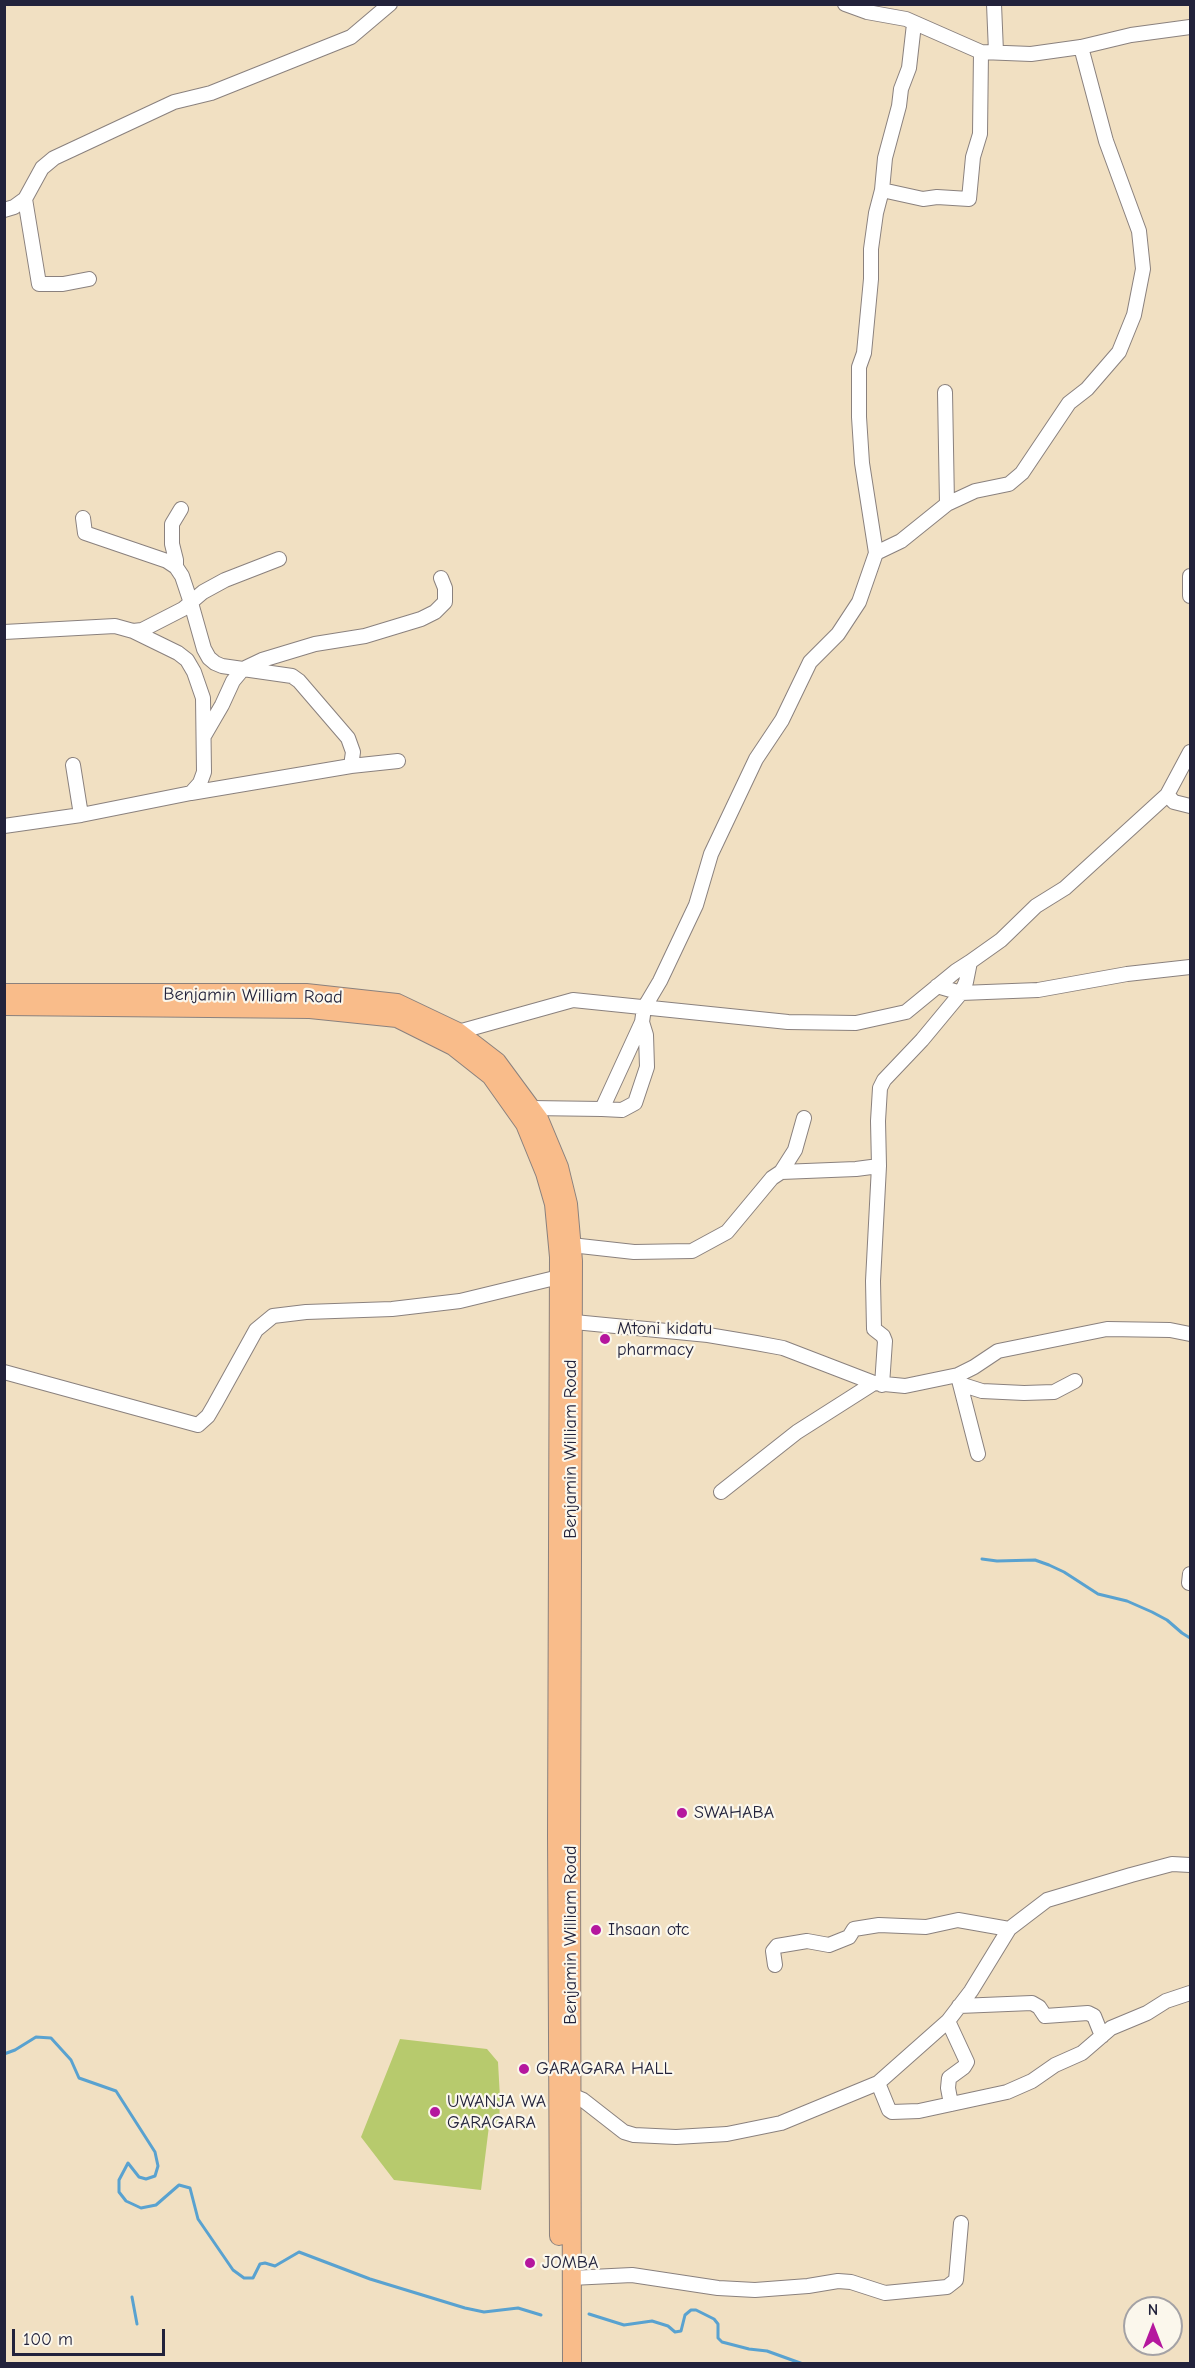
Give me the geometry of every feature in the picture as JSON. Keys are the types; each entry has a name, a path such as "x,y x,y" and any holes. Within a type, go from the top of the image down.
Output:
{"main road":[{"name":"Benjamin William Road","path":"4,993 306,993 397,1003 458,1032 497,1062 525,1112 525,1124 545,1173 554,1204 559,1277 565,1321 572,2364"},
{"name":"Benjamin William Road","path":"4,1006 310,1009 397,1018 453,1046 491,1076 525,1112 539,1119 559,1167 568,1204 571,1245 565,1321 556,1835 560,2364"}],"street":[{"path":"4,210 14,207 25,199 42,168 54,158 174,102 211,93 351,37 390,4"},
{"path":"845,4 867,12 909,16 981,52 1031,54 1081,47 1131,34 1191,27"},
{"path":"994,4 996,52"},
{"path":"602,1109 643,1015 696,905 711,854 756,759 782,720 810,662 849,620 859,602 876,553 865,487 858,387 859,367 864,353 869,309 871,249 882,190 885,158 911,58 909,16"},
{"path":"876,553 901,541 947,504 975,491 1009,484 1022,473 1070,403 1087,389 1119,352 1138,301 1143,269 1139,231 1106,141 1081,47"},
{"path":"882,190 923,199 937,197 969,199 973,157 980,134 981,52"},
{"path":"25,199 39,284 63,284 89,279"},
{"path":"945,392 947,504"},
{"path":"176,567 172,544 172,524 181,509"},
{"path":"83,518 85,533 167,561 176,567 182,576 209,658 222,666 292,676 299,681 348,738 353,752 351,766"},
{"path":"133,631 153,626 225,580 279,559"},
{"path":"1191,576 1191,596"},
{"path":"204,736 233,681 243,669 262,660 315,644 365,636 422,619 435,612 444,602 445,588 441,578"},
{"path":"4,632 115,626 133,631 188,660 203,698 204,736 204,772 200,783 191,792"},
{"path":"458,1032 565,1001 643,1015 788,1022 856,1023 906,1012 951,975 1001,940 1036,906 1065,888 1167,795 1191,752"},
{"path":"4,826 81,815 191,792 351,766 398,761"},
{"path":"73,765 81,815"},
{"path":"1167,795 1174,802 1191,806"},
{"path":"878,1384 885,1341 884,1336 876,1331 874,1326 873,1281 879,1166 880,1088 884,1080 922,1040 964,987 970,962"},
{"path":"938,986 1038,990 1127,974 1191,967"},
{"path":"951,975 964,987"},
{"path":"525,1112 622,1110 635,1103 647,1067 643,1015"},
{"path":"571,1245 634,1252 692,1251 727,1232 772,1178 781,1172 798,1142 804,1118"},
{"path":"781,1172 879,1166"},
{"path":"4,1372 136,1410 198,1425 208,1416 256,1330 273,1316 306,1312 392,1309 460,1301 559,1277"},
{"path":"565,1321 708,1335 765,1344 783,1348 878,1384 905,1386 959,1379 998,1351 1107,1329 1170,1330 1191,1334"},
{"path":"959,1379 982,1391 1024,1393 1053,1392 1075,1381"},
{"path":"959,1379 978,1454"},
{"path":"722,1492 797,1432 878,1384"},
{"path":"571,2095 583,2100 628,2134 676,2137 727,2134 781,2123 878,2083 948,2021 971,1991 1009,1929 1047,1900 1172,1864 1191,1865"},
{"path":"775,1965 773,1951 777,1946 807,1941 829,1945 849,1937 854,1929 879,1925 926,1927 958,1920 1009,1929"},
{"path":"878,2083 889,2110 892,2112 919,2111 1007,2092 1032,2081 1055,2064 1082,2053 1111,2028 1147,2013 1166,2001 1191,1993"},
{"path":"959,2006 1032,2004 1039,2007 1042,2015 1045,2016 1088,2013 1094,2016 1102,2036"},
{"path":"948,2021 967,2062 949,2078 951,2104"},
{"path":"571,2278 632,2275 718,2288 755,2290 838,2281 850,2282 885,2293 947,2287 956,2280 960,2223"}],"green space":[{"name":"UWANJA WA GARAGARA","path":"400,2039 487,2049 498,2062 499,2126 489,2126 481,2190 394,2180 361,2137"}],"waterway":[{"path":"982,1559 1035,1560 1049,1565 1098,1594 1127,1601 1152,1612 1167,1620 1190,1638"},
{"path":"4,2054 36,2037 51,2038 71,2060 79,2078 116,2091 155,2152 158,2166 155,2176 146,2179 139,2177 128,2163 119,2180 119,2192 126,2201 141,2208 156,2205 179,2185 190,2188 198,2219 233,2270 244,2278 253,2278 260,2264 275,2266 299,2252 370,2279 465,2308 484,2312 518,2308 541,2315"},
{"path":"132,2297 137,2324"},
{"path":"589,2314 624,2325 652,2321 668,2326 675,2332 681,2331 685,2315 691,2310 696,2310 714,2319 718,2324 718,2338 722,2342 767,2351 803,2364"}],"place":[{"name":"Mtoni kidatu pharmacy","path":"605,1339"},
{"name":"SWAHABA","path":"682,1813"},
{"name":"Ihsaan otc","path":"596,1930"},
{"name":"GARAGARA HALL","path":"524,2069"},
{"name":"UWANJA WA GARAGARA","path":"435,2112"},
{"name":"JOMBA","path":"530,2263"}]}
